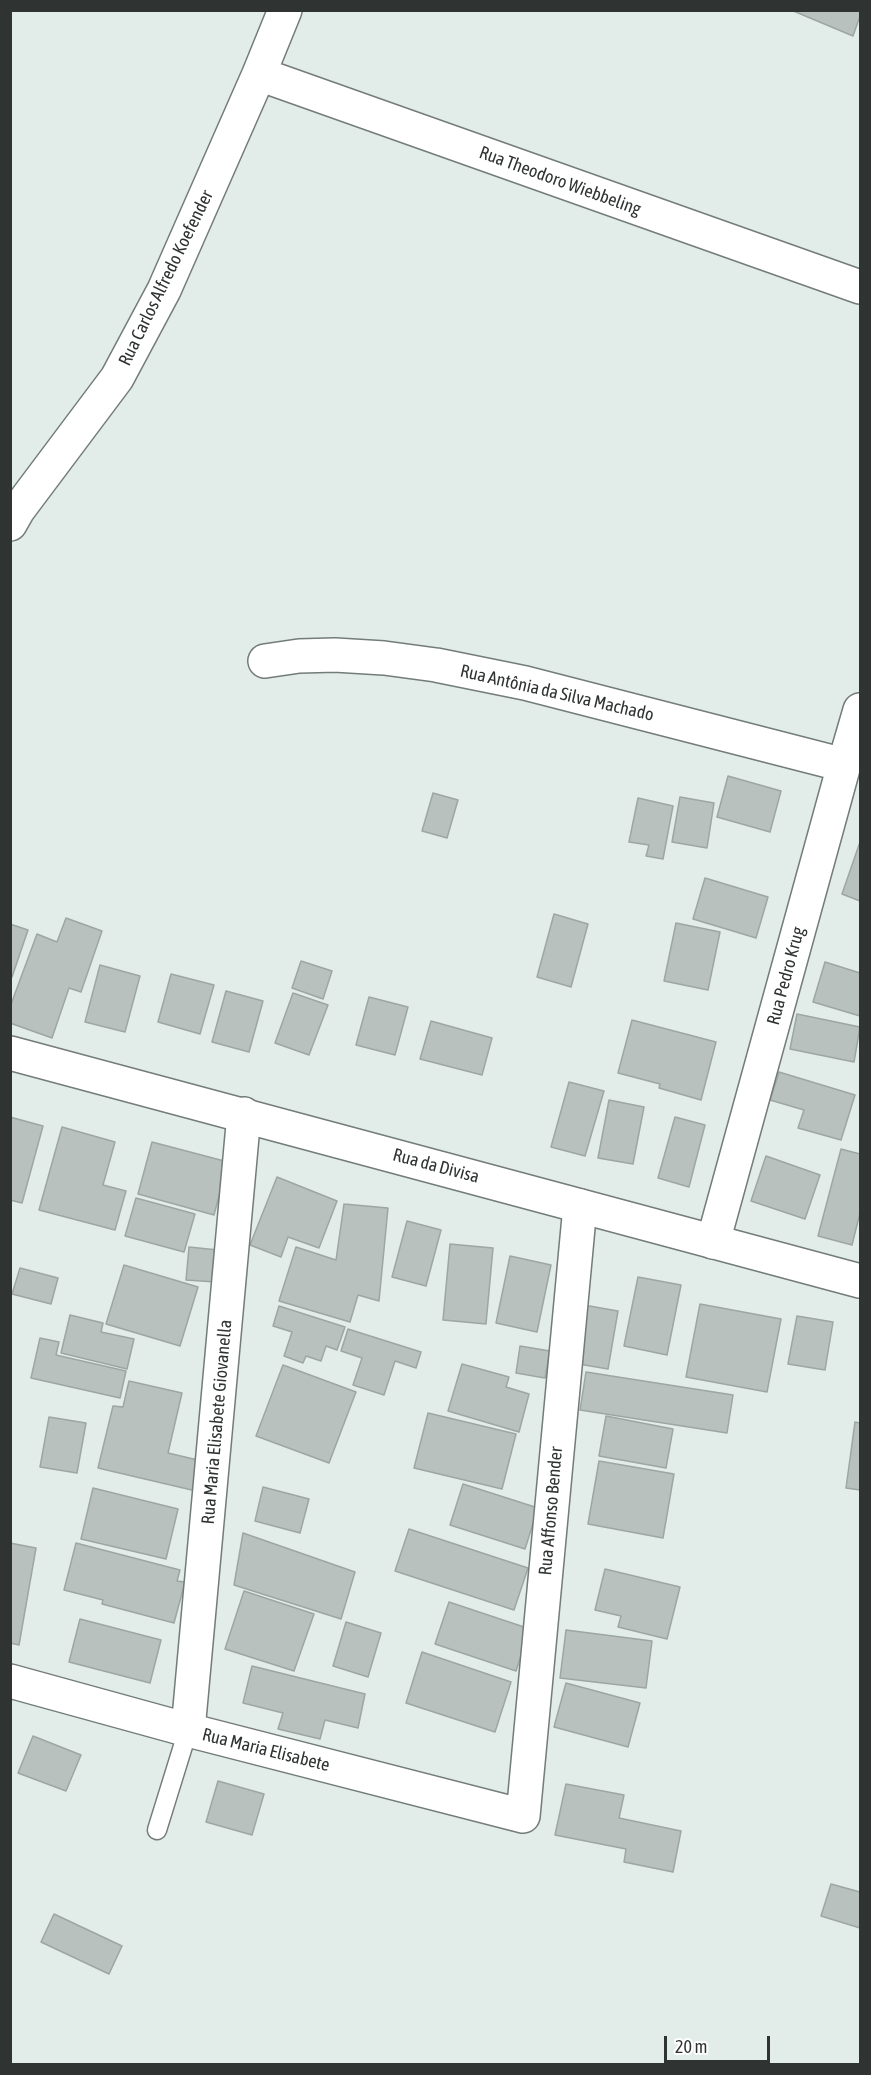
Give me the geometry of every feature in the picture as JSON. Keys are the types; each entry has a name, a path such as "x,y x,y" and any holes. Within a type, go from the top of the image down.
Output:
{"street":[{"name":"Rua Carlos Alfredo Koefender","path":"13,514 117,378 164,290 285,10"},
{"name":"Rua Theodoro Wiebbeling","path":"259,74 861,287"},
{"name":"Rua Antônia da Silva Machado","path":"266,661 299,656 335,655 384,658 436,665 525,682 844,765"},
{"name":"Rua Pedro Krug","path":"713,1242 861,710"},
{"name":"Rua da Divisa","path":"10,1053 861,1281"},
{"name":"Rua Maria Elisabete Giovanella","path":"188,1730 244,1114"},
{"name":"Rua Affonso Bender","path":"523,1816 580,1206"},
{"name":"Rua Maria Elisabete","path":"10,1681 188,1730 523,1816"}],"lane":[{"path":"157,1830 188,1730"}],"building":[{"path":"791,10 860,10 860,16 853,36"},
{"path":"728,776 781,791 770,832 717,817"},
{"path":"433,793 458,800 447,838 422,831"},
{"path":"680,797 714,803 707,848 672,842"},
{"path":"638,798 673,806 663,859 646,856 649,845 629,842"},
{"path":"860,842 860,901 842,894"},
{"path":"705,878 768,897 756,938 693,919"},
{"path":"554,914 588,924 571,987 537,977"},
{"path":"66,918 102,931 81,992 69,988 52,1038 10,1023 10,1007 37,934 57,942"},
{"path":"676,923 720,932 708,990 664,981"},
{"path":"10,924 28,930 12,977 10,977"},
{"path":"301,961 332,971 323,999 292,988"},
{"path":"825,962 860,973 860,1016 813,1002"},
{"path":"100,965 140,976 125,1032 85,1022"},
{"path":"171,974 214,985 200,1034 158,1022"},
{"path":"226,991 263,1001 249,1052 212,1042"},
{"path":"293,993 328,1005 309,1055 275,1043"},
{"path":"369,997 408,1007 395,1055 356,1045"},
{"path":"797,1014 860,1027 854,1062 790,1049"},
{"path":"632,1020 716,1042 701,1100 659,1088 660,1084 618,1073"},
{"path":"431,1021 492,1038 482,1075 420,1059"},
{"path":"779,1072 855,1095 841,1140 798,1128 804,1110 770,1100"},
{"path":"569,1082 604,1091 585,1156 551,1147"},
{"path":"609,1100 644,1107 633,1164 598,1158"},
{"path":"10,1117 43,1126 22,1203 10,1200"},
{"path":"675,1117 705,1125 689,1187 658,1178"},
{"path":"62,1127 115,1142 103,1185 126,1191 115,1230 39,1210"},
{"path":"152,1142 228,1162 214,1215 138,1194"},
{"path":"841,1149 860,1154 860,1213 852,1245 818,1236"},
{"path":"766,1156 820,1175 805,1219 751,1201"},
{"path":"277,1177 337,1201 319,1248 288,1237 281,1257 250,1245"},
{"path":"136,1198 195,1214 184,1252 125,1236"},
{"path":"344,1204 388,1208 379,1301 358,1295 350,1322 279,1301 296,1247 336,1260"},
{"path":"407,1221 441,1230 426,1286 392,1277"},
{"path":"450,1244 493,1248 486,1324 443,1320"},
{"path":"189,1247 218,1250 215,1282 186,1280"},
{"path":"510,1256 551,1265 537,1332 496,1323"},
{"path":"124,1265 198,1287 180,1346 106,1324"},
{"path":"20,1268 58,1278 51,1304 12,1294"},
{"path":"638,1277 681,1285 667,1355 624,1346"},
{"path":"578,1304 618,1311 608,1369 567,1362"},
{"path":"700,1304 781,1319 767,1392 686,1377"},
{"path":"279,1306 345,1327 337,1350 326,1346 321,1361 306,1356 303,1363 284,1356 292,1332 273,1326"},
{"path":"70,1315 103,1323 101,1332 134,1339 127,1369 61,1353"},
{"path":"797,1316 833,1322 825,1370 788,1364"},
{"path":"348,1329 421,1352 416,1368 395,1361 384,1395 353,1385 362,1358 341,1351"},
{"path":"40,1338 59,1342 56,1355 126,1371 120,1398 31,1378"},
{"path":"520,1346 550,1351 545,1378 516,1373"},
{"path":"462,1364 509,1377 506,1387 529,1394 519,1432 448,1411"},
{"path":"283,1365 356,1392 329,1463 256,1436"},
{"path":"586,1372 733,1395 727,1433 580,1410"},
{"path":"129,1381 182,1393 168,1453 202,1461 196,1491 98,1468 113,1406 123,1407"},
{"path":"428,1413 516,1434 502,1489 414,1468"},
{"path":"606,1416 673,1429 666,1468 599,1456"},
{"path":"49,1417 86,1423 77,1473 40,1467"},
{"path":"855,1422 860,1423 860,1490 846,1488"},
{"path":"599,1461 674,1474 663,1538 588,1524"},
{"path":"463,1484 538,1508 525,1549 450,1525"},
{"path":"263,1487 309,1499 300,1533 255,1521"},
{"path":"93,1488 178,1509 166,1559 81,1539"},
{"path":"409,1529 528,1568 514,1610 395,1571"},
{"path":"243,1533 355,1572 341,1619 234,1585"},
{"path":"10,1543 36,1548 19,1645 10,1643"},
{"path":"76,1543 180,1570 177,1581 185,1582 174,1623 102,1604 103,1600 64,1590"},
{"path":"605,1569 680,1587 667,1639 618,1627 621,1616 595,1610"},
{"path":"244,1591 314,1614 294,1671 225,1649"},
{"path":"449,1602 530,1629 516,1671 435,1644"},
{"path":"80,1619 161,1640 150,1683 69,1662"},
{"path":"346,1622 381,1633 368,1677 333,1666"},
{"path":"566,1630 652,1641 646,1688 560,1678"},
{"path":"422,1652 511,1682 495,1732 406,1703"},
{"path":"252,1666 365,1694 358,1728 325,1720 320,1739 278,1729 283,1713 243,1703"},
{"path":"566,1683 640,1703 628,1747 554,1727"},
{"path":"33,1736 81,1755 66,1791 18,1773"},
{"path":"218,1781 264,1794 252,1835 206,1822"},
{"path":"566,1784 624,1795 619,1818 681,1831 673,1872 624,1862 626,1849 555,1835"},
{"path":"831,1884 860,1892 860,1928 821,1916"},
{"path":"54,1914 122,1946 109,1974 41,1942"}]}
